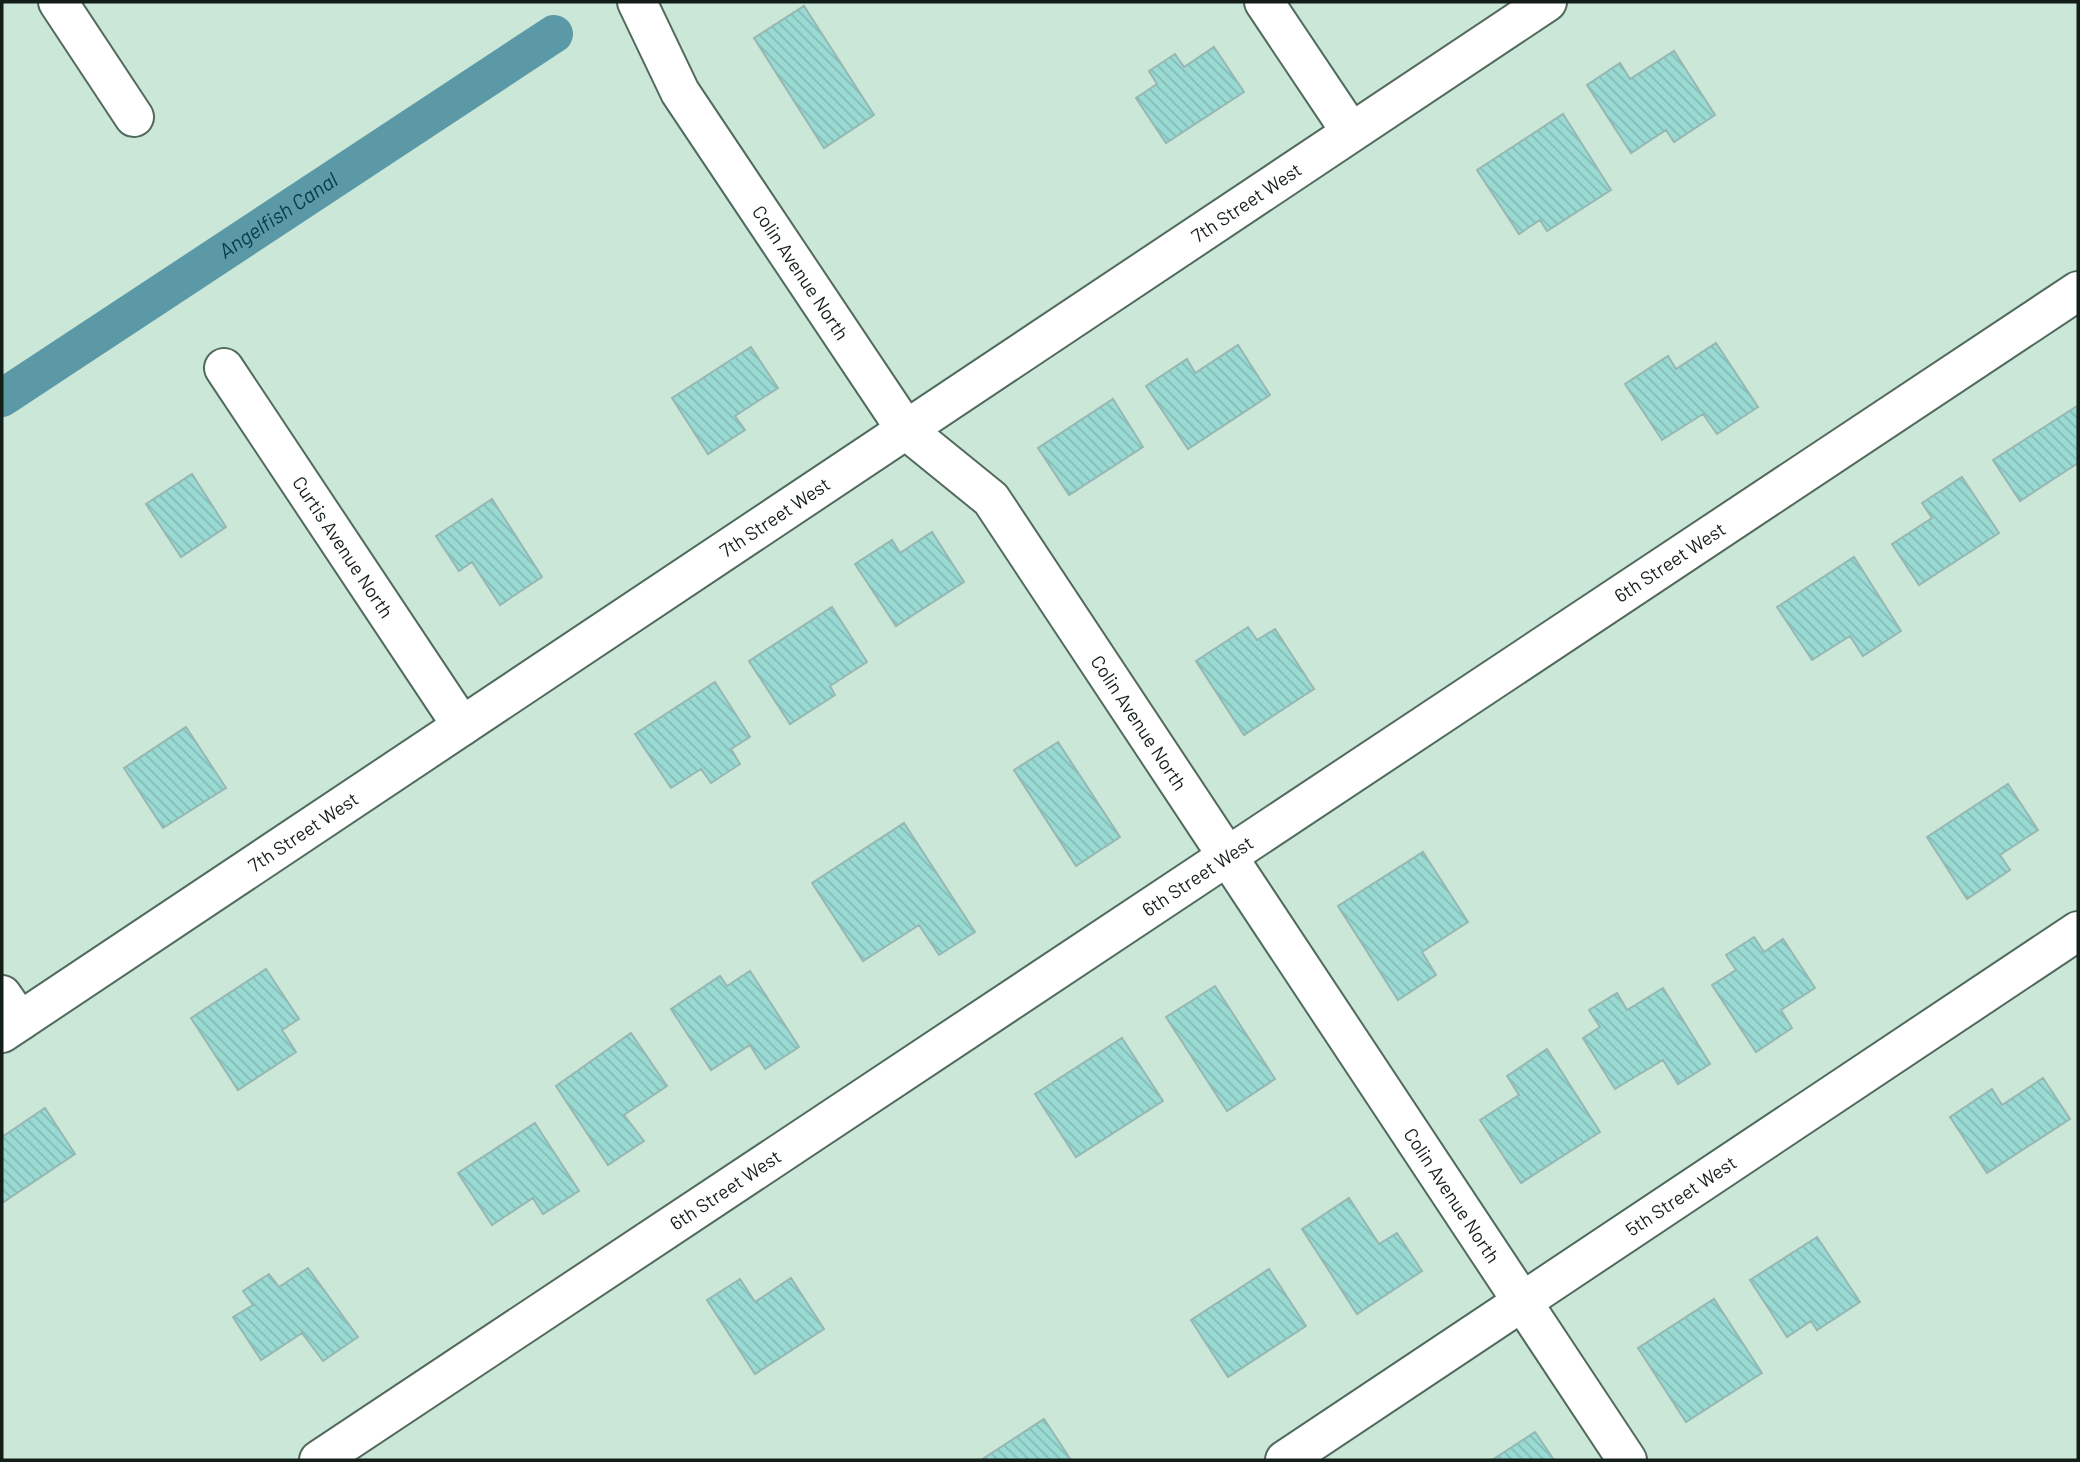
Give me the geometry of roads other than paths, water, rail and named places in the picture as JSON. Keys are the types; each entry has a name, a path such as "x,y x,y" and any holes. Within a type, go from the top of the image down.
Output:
{"street":[{"path":"58,2 134,117"},
{"name":"Colin Avenue North","path":"637,2 680,92 906,430 991,499 1627,1460"},
{"path":"1264,2 1351,132"},
{"name":"7th Street West","path":"8,1017 462,726 1547,2"},
{"name":"6th Street West","path":"319,1460 2078,291"},
{"name":"Curtis Avenue North","path":"225,368 462,726"},
{"name":"5th Street West","path":"1285,1460 2078,931"}],"waterway":[{"name":"Angelfish Canal","path":"2,398 554,34"}]}
